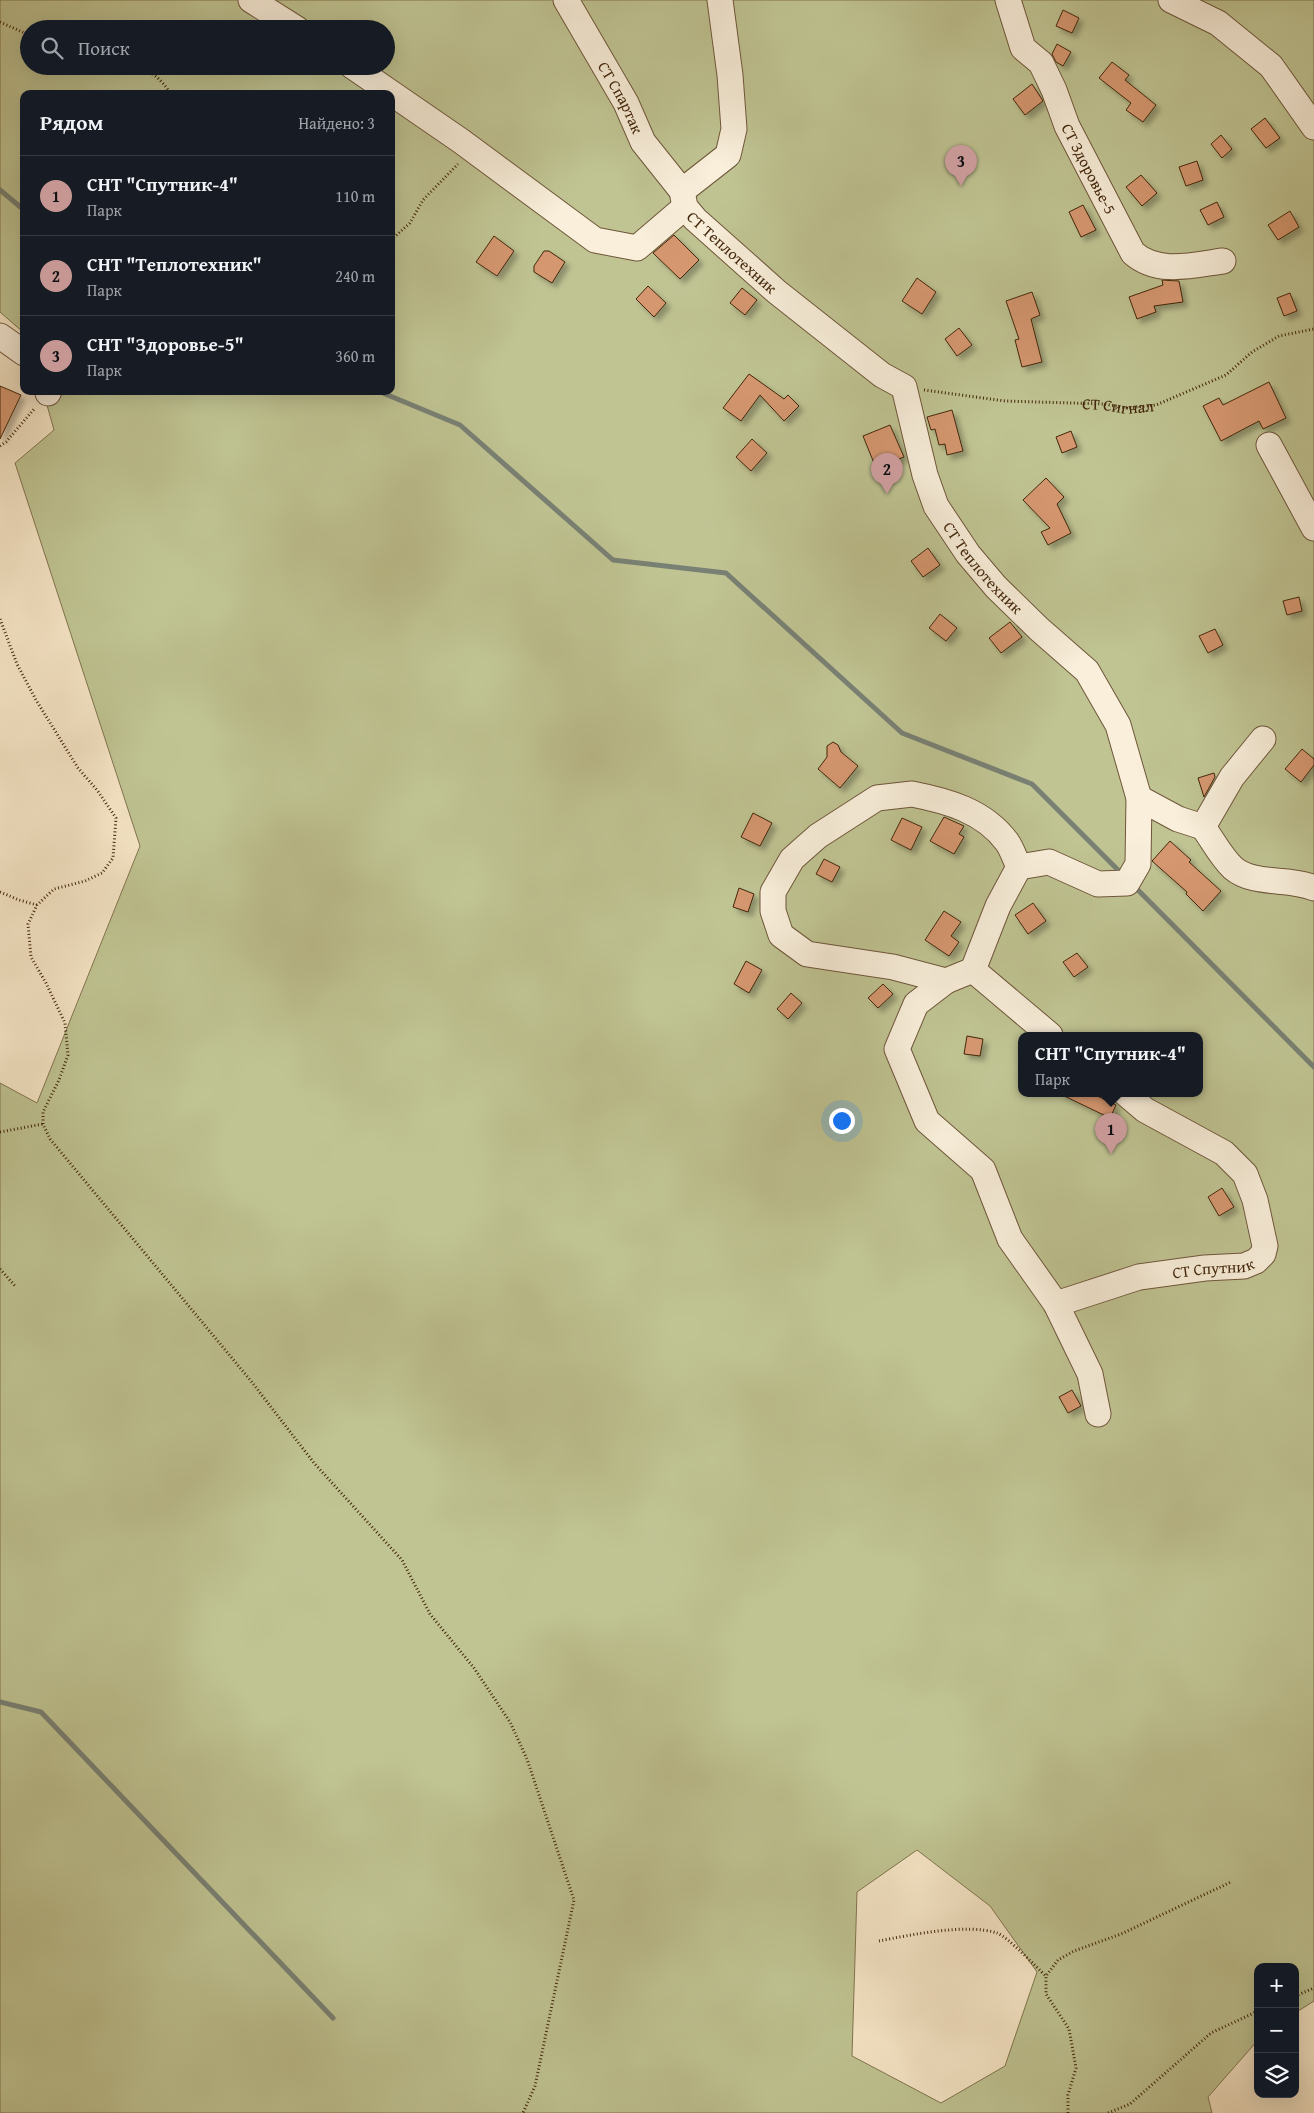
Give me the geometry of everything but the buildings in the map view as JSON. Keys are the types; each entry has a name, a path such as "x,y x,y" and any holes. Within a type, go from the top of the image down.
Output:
{"street":[{"path":"251,0 283,20"},
{"name":"СТ Спартак","path":"566,0 626,103 643,142 684,199"},
{"path":"395,96 595,240 637,248 728,155 734,129 730,75 720,0"},
{"name":"СТ Здоровье-5","path":"1008,0 1023,48 1041,64 1054,90 1067,126 1133,253 1142,261 1173,268 1223,261"},
{"path":"1171,0 1218,23 1271,66 1314,127"},
{"path":"365,75 386,90"},
{"name":"СТ Теплотехник","path":"684,199 695,219 777,292 882,374 904,387 926,476 936,506 968,554 996,587 1039,629 1087,671 1118,725 1140,798 1138,864 1127,883 1098,884 1049,862 1018,867"},
{"path":"0,336 20,350"},
{"path":"1269,445 1314,528"},
{"path":"1203,827 1232,777 1263,739"},
{"path":"946,981 893,967 807,954 781,935 773,911 773,892 792,859 818,836 877,798 912,794 941,800 985,819 1007,843 1018,867 998,906 973,970 946,981 916,1004 897,1049 927,1121 983,1170 1010,1239 1056,1304 1090,1374 1098,1414"},
{"path":"1140,798 1178,819 1203,827 1232,867 1247,877 1302,882 1314,888"},
{"path":"973,970 1046,1032"},
{"name":"СТ Спутник","path":"1056,1304 1138,1277 1204,1268 1244,1266 1256,1261 1263,1254 1265,1246 1255,1200 1245,1174 1224,1153 1145,1110 1130,1097"}],"path":[{"path":"0,22 20,31"},
{"path":"153,75 163,81 169,90"},
{"path":"395,236 410,223 423,200 465,157 464,144"},
{"name":"СТ Сигнал","path":"904,387 1005,401 1104,404 1127,408 1156,405 1226,375 1252,352 1279,336 1314,329"},
{"path":"0,446 6,442 45,395"},
{"path":"0,619 18,664 36,700 78,768 97,790 116,818 112,858 102,873 85,881 54,889 37,905 28,924 31,957 65,1023 68,1055 59,1080 43,1112 43,1124 50,1139 251,1380 314,1463 402,1560 430,1614 474,1668 510,1722 527,1759 574,1900 535,2086 523,2113"},
{"path":"0,892 37,905"},
{"path":"0,1132 43,1124"},
{"path":"0,1268 16,1286"},
{"path":"1068,2113 1068,2095 1076,2068 1069,2029 1046,1994 1046,1976 1058,1960 1074,1951 1121,1934 1231,1882"},
{"path":"879,1941 911,1935 968,1929 999,1933 1046,1976"},
{"path":"1299,1994 1314,1988"},
{"path":"1108,2113 1130,2104 1211,2033 1254,2013"}],"green space":[{"path":"0,0 1314,0 1314,2001 1299,2010 1299,1963 1254,1963 1254,2045 1208,2097 1212,2113 0,2113 0,1083 37,1103 140,846 15,463 54,430 44,395 395,395 395,90 20,90 20,330 0,312","holes":["917,1850 990,1906 1037,1972 1005,2066 941,2103 852,2056 857,1892"]}],"waterway":[{"path":"0,190 20,207"},
{"path":"388,395 460,425 613,560 726,573 902,733 1032,784 1123,875"},
{"path":"1133,885 1314,1067"},
{"path":"0,1702 41,1712 333,2018"}],"place":[{"name":"СНТ \"Здоровье-5\"","path":"961,186"},
{"name":"СНТ \"Теплотехник\"","path":"887,494"},
{"name":"СНТ \"Спутник-4\"","path":"1111,1154"}]}
